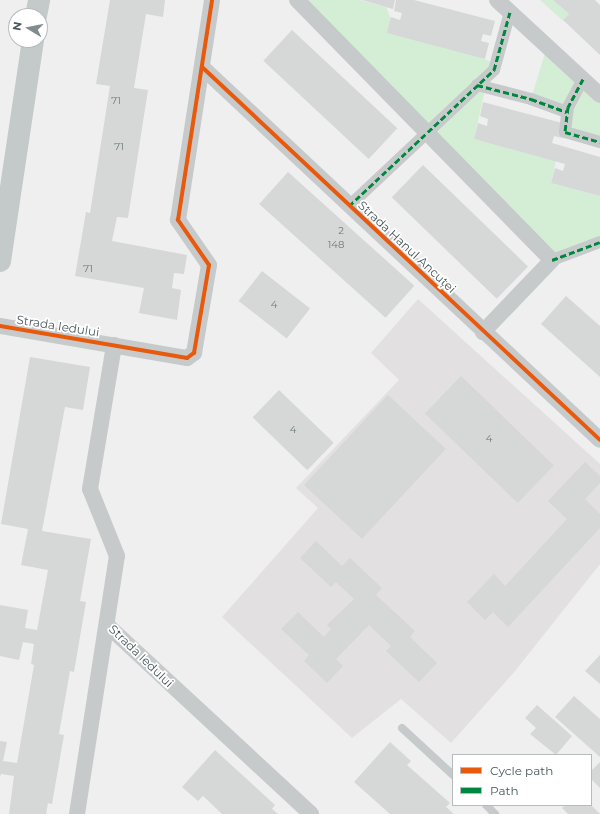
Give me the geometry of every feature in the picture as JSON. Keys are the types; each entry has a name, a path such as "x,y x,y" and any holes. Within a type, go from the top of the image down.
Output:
{"main road":[{"path":"0,261 32,48"}],"street":[{"path":"114,345 187,358 194,353 209,265 178,220 212,0"},
{"path":"297,0 552,260"},
{"path":"497,0 600,95"},
{"path":"349,206 494,70 510,12"},
{"name":"Strada Hanul Ancuței","path":"202,66 483,332 600,440"},
{"path":"583,79 567,112 565,132 600,142"},
{"path":"477,85 531,99 567,112"},
{"path":"483,332 552,260 600,242"},
{"name":"Strada Iedului","path":"0,326 114,345 90,488 117,556 107,625 311,814"},
{"path":"78,814 107,625"}],"lane":[{"path":"402,728 452,774"},
{"path":"487,806 495,814"}],"shaded area":[{"path":"418,299 600,464 600,564 515,671 451,743 401,699 352,738 222,617 318,508 296,488 399,380 371,353"}],"green space":[{"path":"306,0 360,0 386,7 391,19 496,64 427,132"},
{"path":"540,0 553,0 569,14 563,21"},
{"path":"547,46 600,96 600,143 564,132 567,112 531,99"},
{"path":"474,87 485,90 474,139 556,161 551,183 600,196 600,242 552,260 429,134"}],"building":[{"path":"110,0 165,0 163,17 146,14 134,88 148,90 128,218 117,217 112,241 187,255 184,274 174,273 172,288 181,290 177,320 139,313 144,288 75,276 86,212 90,213 110,86 96,84"},
{"path":"362,0 395,0 393,9"},
{"path":"396,0 414,0 495,21 491,36 483,34 481,41 489,43 485,59 387,33 391,17 400,20 402,13 394,11"},
{"path":"553,0 595,0 600,5 600,55 563,20 569,14"},
{"path":"292,30 397,128 369,159 263,61"},
{"path":"483,102 566,124 562,138 554,136 552,143 600,157 600,196 551,183 555,168 563,171 565,164 474,139 478,123 487,126 488,119 480,116"},
{"path":"423,165 528,266 497,299 392,197"},
{"path":"288,172 414,286 386,318 259,204"},
{"path":"262,271 310,309 287,338 239,301"},
{"path":"566,296 600,326 600,377 541,324"},
{"path":"30,357 90,367 83,410 65,407 42,531 91,539 80,601 86,602 74,672 70,671 59,734 64,735 52,804 48,803 46,814 9,814 14,776 1,774 0,777 0,741 7,742 3,761 17,763 34,665 31,664 34,644 23,642 19,660 0,656 0,605 28,610 25,628 37,630 48,570 21,565 28,529 1,524"},
{"path":"461,376 554,466 518,503 425,413"},
{"path":"279,390 334,443 307,470 253,417"},
{"path":"388,395 446,449 362,539 304,485"},
{"path":"585,462 600,476 600,483 585,499 600,514 600,528 508,627 493,612 485,620 467,602 494,574 505,586 567,519 548,501"},
{"path":"316,541 342,566 350,558 382,588 376,595 415,631 410,637 437,663 419,682 386,651 391,646 369,625 336,659 343,666 327,683 304,661 309,655 281,629 298,612 324,637 331,629 327,625 354,599 336,582 331,587 300,558"},
{"path":"600,655 600,684 585,671"},
{"path":"574,696 600,719 600,757 555,717"},
{"path":"537,705 572,736 557,754 555,754 530,734 536,728 525,718"},
{"path":"390,742 411,761 407,765 450,803 446,807 454,814 390,814 354,782"},
{"path":"215,750 275,805 272,809 278,814 222,814 203,796 198,801 182,787"},
{"path":"600,762 600,788 592,780 592,770"},
{"path":"564,806 592,806 600,814 568,814 562,808"}],"marked path":[{"path":"349,206 494,70 510,12"},
{"path":"583,79 568,107 565,132 600,142"},
{"path":"477,85 531,99 567,112"},
{"path":"552,260 600,242"}],"cycle path":[{"path":"0,326 187,358 194,353 209,265 178,220 212,0"},
{"path":"202,67 600,440"}]}
